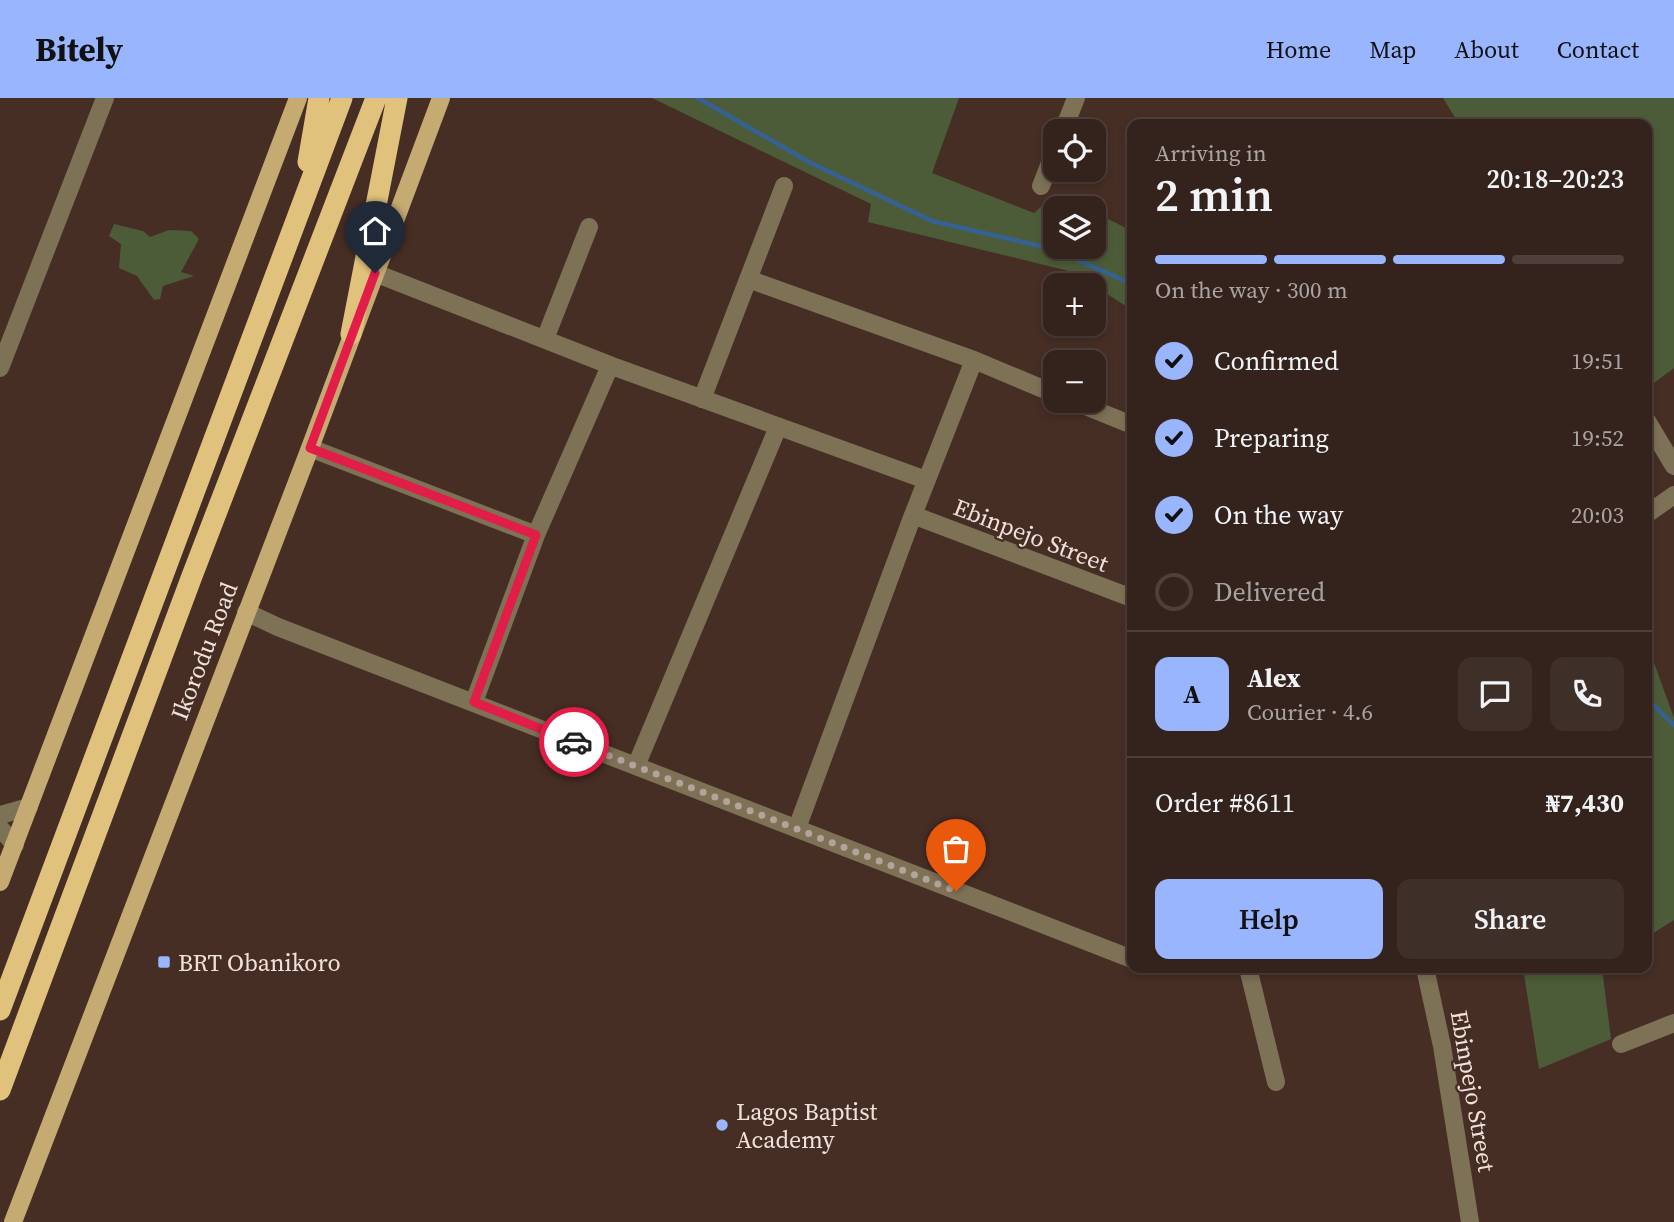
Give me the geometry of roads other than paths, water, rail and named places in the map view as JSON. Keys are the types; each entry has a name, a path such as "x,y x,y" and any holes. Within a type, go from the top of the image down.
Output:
{"highway":[{"path":"301,206 319,98"},
{"path":"0,1010 342,98"},
{"name":"Ikorodu Road","path":"0,1090 192,576 376,98"},
{"path":"351,334 397,98"}],"main road":[{"path":"0,882 298,98"},
{"name":"Ikorodu Road","path":"13,1222 310,448 441,98"}],"street":[{"path":"0,368 105,98"},
{"path":"1068,119 1076,98"},
{"path":"1041,186 1043,181"},
{"path":"702,399 784,186"},
{"path":"545,340 589,227"},
{"path":"375,273 610,366 926,480"},
{"path":"748,279 974,360 1043,389"},
{"path":"797,828 926,480 974,360"},
{"path":"474,702 536,535 610,366"},
{"path":"1102,413 1127,423"},
{"path":"636,766 778,427"},
{"path":"1652,429 1674,466"},
{"path":"310,448 536,535"},
{"path":"1652,510 1674,495"},
{"name":"Ebinpejo Street","path":"913,515 1127,596"},
{"path":"246,612 1127,957"},
{"path":"0,815 29,807"},
{"path":"0,828 15,845"},
{"path":"1249,973 1276,1082"},
{"name":"Ebinpejo Street","path":"1426,973 1442,1046 1470,1222"},
{"path":"1621,1044 1674,1023"}],"waterway":[{"path":"698,98 809,162 932,221 1053,249 1127,282"},
{"path":"1652,704 1674,725"}],"place":[{"name":"BRT Obanikoro","path":"164,962"},
{"name":"Lagos Baptist Academy","path":"722,1125"}]}
